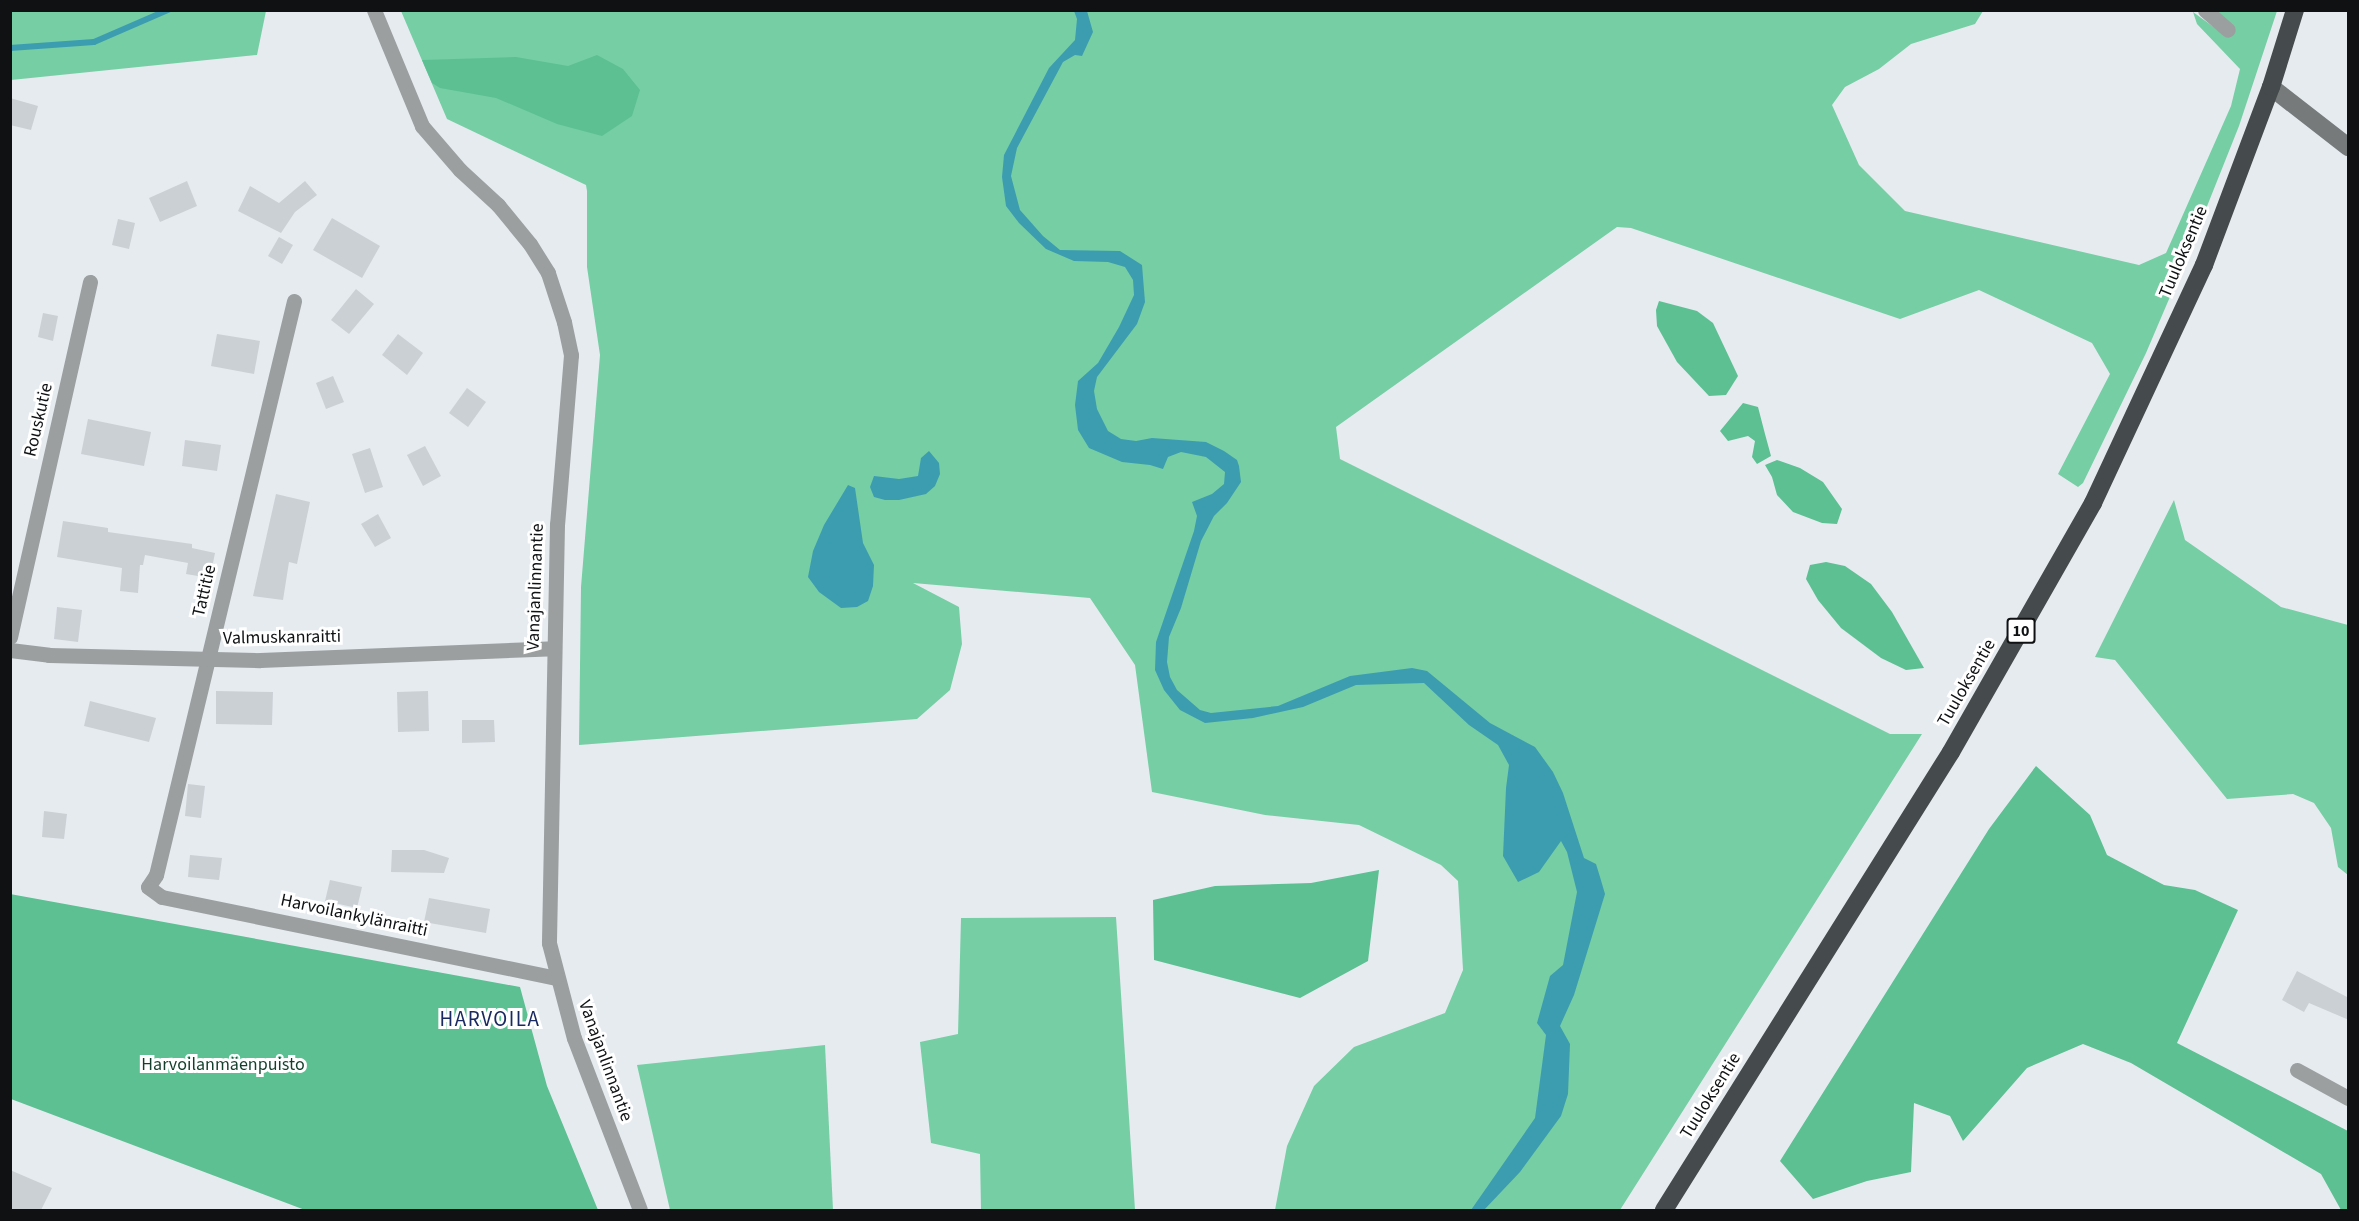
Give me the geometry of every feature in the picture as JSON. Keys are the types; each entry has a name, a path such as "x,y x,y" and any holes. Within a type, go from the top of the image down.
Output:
{"highway":[{"name":"Tuuloksentie","path":"1664,1210 1951,752 2093,503 2204,265 2271,87 2295,10"}],"street":[{"name":"Vanajanlinnantie","path":"374,10 422,126 460,170 498,205 530,244 548,273 558,296 571,356 557,524 549,943 556,978 574,1038 640,1210"},
{"path":"2205,10 2228,30"},
{"path":"2271,87 2349,147"},
{"name":"Rouskutie","path":"10,637 90,282"},
{"name":"Tattitie","path":"148,887 156,875 210,659 294,301"},
{"name":"Valmuskanraitti","path":"10,650 49,655 260,660 554,648"},
{"name":"Harvoilankylänraitti","path":"148,887 162,897 556,978"},
{"path":"2297,1070 2349,1098"}],"green space":[{"path":"11,10 266,11 257,55 11,80"},
{"path":"401,11 1983,11 1975,24 1911,44 1879,69 1845,87 1832,105 1859,165 1905,211 2139,265 2166,253 2231,106 2240,69 2197,24 2193,12 2226,36 2218,11 2277,11 2239,126 2184,264 2146,353 2083,483 2078,487 2058,474 2110,374 2092,343 1979,290 1900,319 1631,228 1617,227 1336,427 1340,459 1890,734 1922,734 1620,1210 1275,1210 1287,1146 1314,1086 1354,1047 1445,1013 1463,970 1458,881 1441,865 1359,825 1265,815 1152,792 1135,665 1090,598 913,583 959,607 962,644 950,690 917,719 579,745 581,587 600,355 587,267 586,185 447,119"},
{"path":"597,55 623,69 640,90 632,116 602,136 557,124 496,98 440,88 432,83 422,60 516,57 568,66"},
{"path":"1659,301 1697,311 1713,323 1738,376 1726,395 1709,396 1677,362 1657,326 1656,310"},
{"path":"1743,403 1758,407 1771,456 1757,464 1752,457 1755,441 1748,436 1728,441 1720,431"},
{"path":"1777,460 1800,468 1823,482 1842,509 1837,524 1822,523 1793,512 1777,495 1772,477 1765,465"},
{"path":"2174,500 2185,540 2281,607 2348,625 2348,875 2338,867 2331,828 2314,803 2293,794 2227,799 2115,660 2095,657"},
{"path":"1826,562 1845,566 1871,584 1892,612 1924,668 1906,670 1881,658 1841,628 1818,600 1806,579 1810,565"},
{"path":"2036,766 2090,815 2107,855 2164,885 2195,890 2238,910 2177,1043 2348,1131 2348,1210 2341,1210 2321,1174 2131,1063 2083,1044 2027,1068 1963,1141 1950,1116 1914,1103 1911,1172 1867,1181 1813,1199 1780,1161 1989,829"},
{"path":"1379,870 1368,961 1300,998 1154,960 1153,900 1215,886 1311,883"},
{"name":"Harvoilanmäenpuisto","path":"10,894 520,987 547,1086 598,1210 305,1210 11,1099"},
{"path":"1116,917 1135,1210 981,1210 980,1154 931,1143 920,1042 958,1034 961,918"},
{"path":"825,1045 833,1210 670,1210 637,1065"}],"water":[{"path":"1074,11 1087,11 1093,32 1082,56 1075,55 1063,62 1017,148 1011,176 1020,210 1043,236 1060,250 1120,251 1142,265 1145,302 1137,324 1097,377 1094,391 1097,409 1108,431 1121,439 1136,441 1152,438 1206,442 1237,460 1239,466 1241,482 1227,503 1214,516 1201,541 1181,608 1169,637 1167,662 1170,677 1177,690 1200,710 1211,713 1278,706 1350,676 1412,668 1427,671 1490,723 1535,747 1553,772 1563,793 1584,858 1596,864 1605,894 1574,995 1560,1026 1570,1044 1568,1094 1561,1116 1520,1172 1484,1210 1471,1210 1535,1118 1546,1035 1537,1023 1550,976 1563,965 1577,892 1567,852 1561,841 1539,872 1518,882 1503,856 1509,765 1498,745 1469,725 1424,683 1356,685 1303,707 1253,718 1205,723 1180,710 1164,690 1155,670 1156,642 1194,531 1197,516 1192,502 1212,494 1224,484 1225,472 1206,457 1181,452 1168,457 1163,469 1122,462 1089,448 1078,430 1075,405 1078,381 1098,363 1119,327 1134,295 1133,280 1125,267 1108,262 1074,261 1046,249 1019,223 1006,206 1002,177 1004,155 1049,68 1075,40 1077,19"},
{"path":"929,451 939,463 940,474 935,486 926,494 899,500 874,497 870,487 874,476 899,479 918,476 921,458"},
{"path":"848,485 855,488 863,543 874,565 873,586 868,601 857,607 841,608 819,592 808,577 813,551 824,525"}],"building":[{"path":"10,98 38,106 31,130 10,125"},
{"path":"187,181 197,206 160,222 149,198"},
{"path":"305,181 317,195 295,212 281,233 238,211 250,186 279,203"},
{"path":"332,218 380,246 362,278 313,250"},
{"path":"118,219 135,223 129,249 112,245"},
{"path":"279,237 293,245 282,264 268,256"},
{"path":"356,289 374,304 349,334 331,320"},
{"path":"43,313 58,316 53,341 38,337"},
{"path":"217,334 260,341 254,374 211,366"},
{"path":"398,334 423,353 407,375 382,355"},
{"path":"333,376 344,402 326,409 316,383"},
{"path":"467,388 486,402 468,427 449,413"},
{"path":"88,419 151,432 144,466 81,454"},
{"path":"185,440 221,445 217,471 182,466"},
{"path":"425,446 441,476 423,486 407,455"},
{"path":"370,448 383,487 365,493 352,454"},
{"path":"276,494 310,502 297,564 289,562 283,600 253,596"},
{"path":"378,514 391,538 375,547 361,524"},
{"path":"63,521 108,528 108,532 192,544 192,548 215,553 210,578 186,574 188,563 145,555 143,565 140,565 138,593 120,591 122,568 57,557"},
{"path":"57,607 82,610 78,642 54,639"},
{"path":"216,691 273,692 272,725 216,724"},
{"path":"428,691 429,731 398,732 397,692"},
{"path":"90,701 156,718 149,742 84,726"},
{"path":"462,720 494,720 495,742 462,743"},
{"path":"188,784 205,786 201,818 185,816"},
{"path":"44,811 67,814 64,839 42,837"},
{"path":"392,850 424,850 449,858 444,873 391,872"},
{"path":"190,855 222,858 219,880 188,877"},
{"path":"330,880 362,887 357,908 325,901"},
{"path":"429,898 490,909 486,933 424,922"},
{"path":"2297,971 2349,998 2349,1020 2309,1003 2304,1012 2282,1000"},
{"path":"10,1170 52,1188 41,1210 10,1210"}],"waterway":[{"path":"10,48 94,42 168,10"}],"district":[{"name":"HARVOILA","path":"490,1019"}]}
